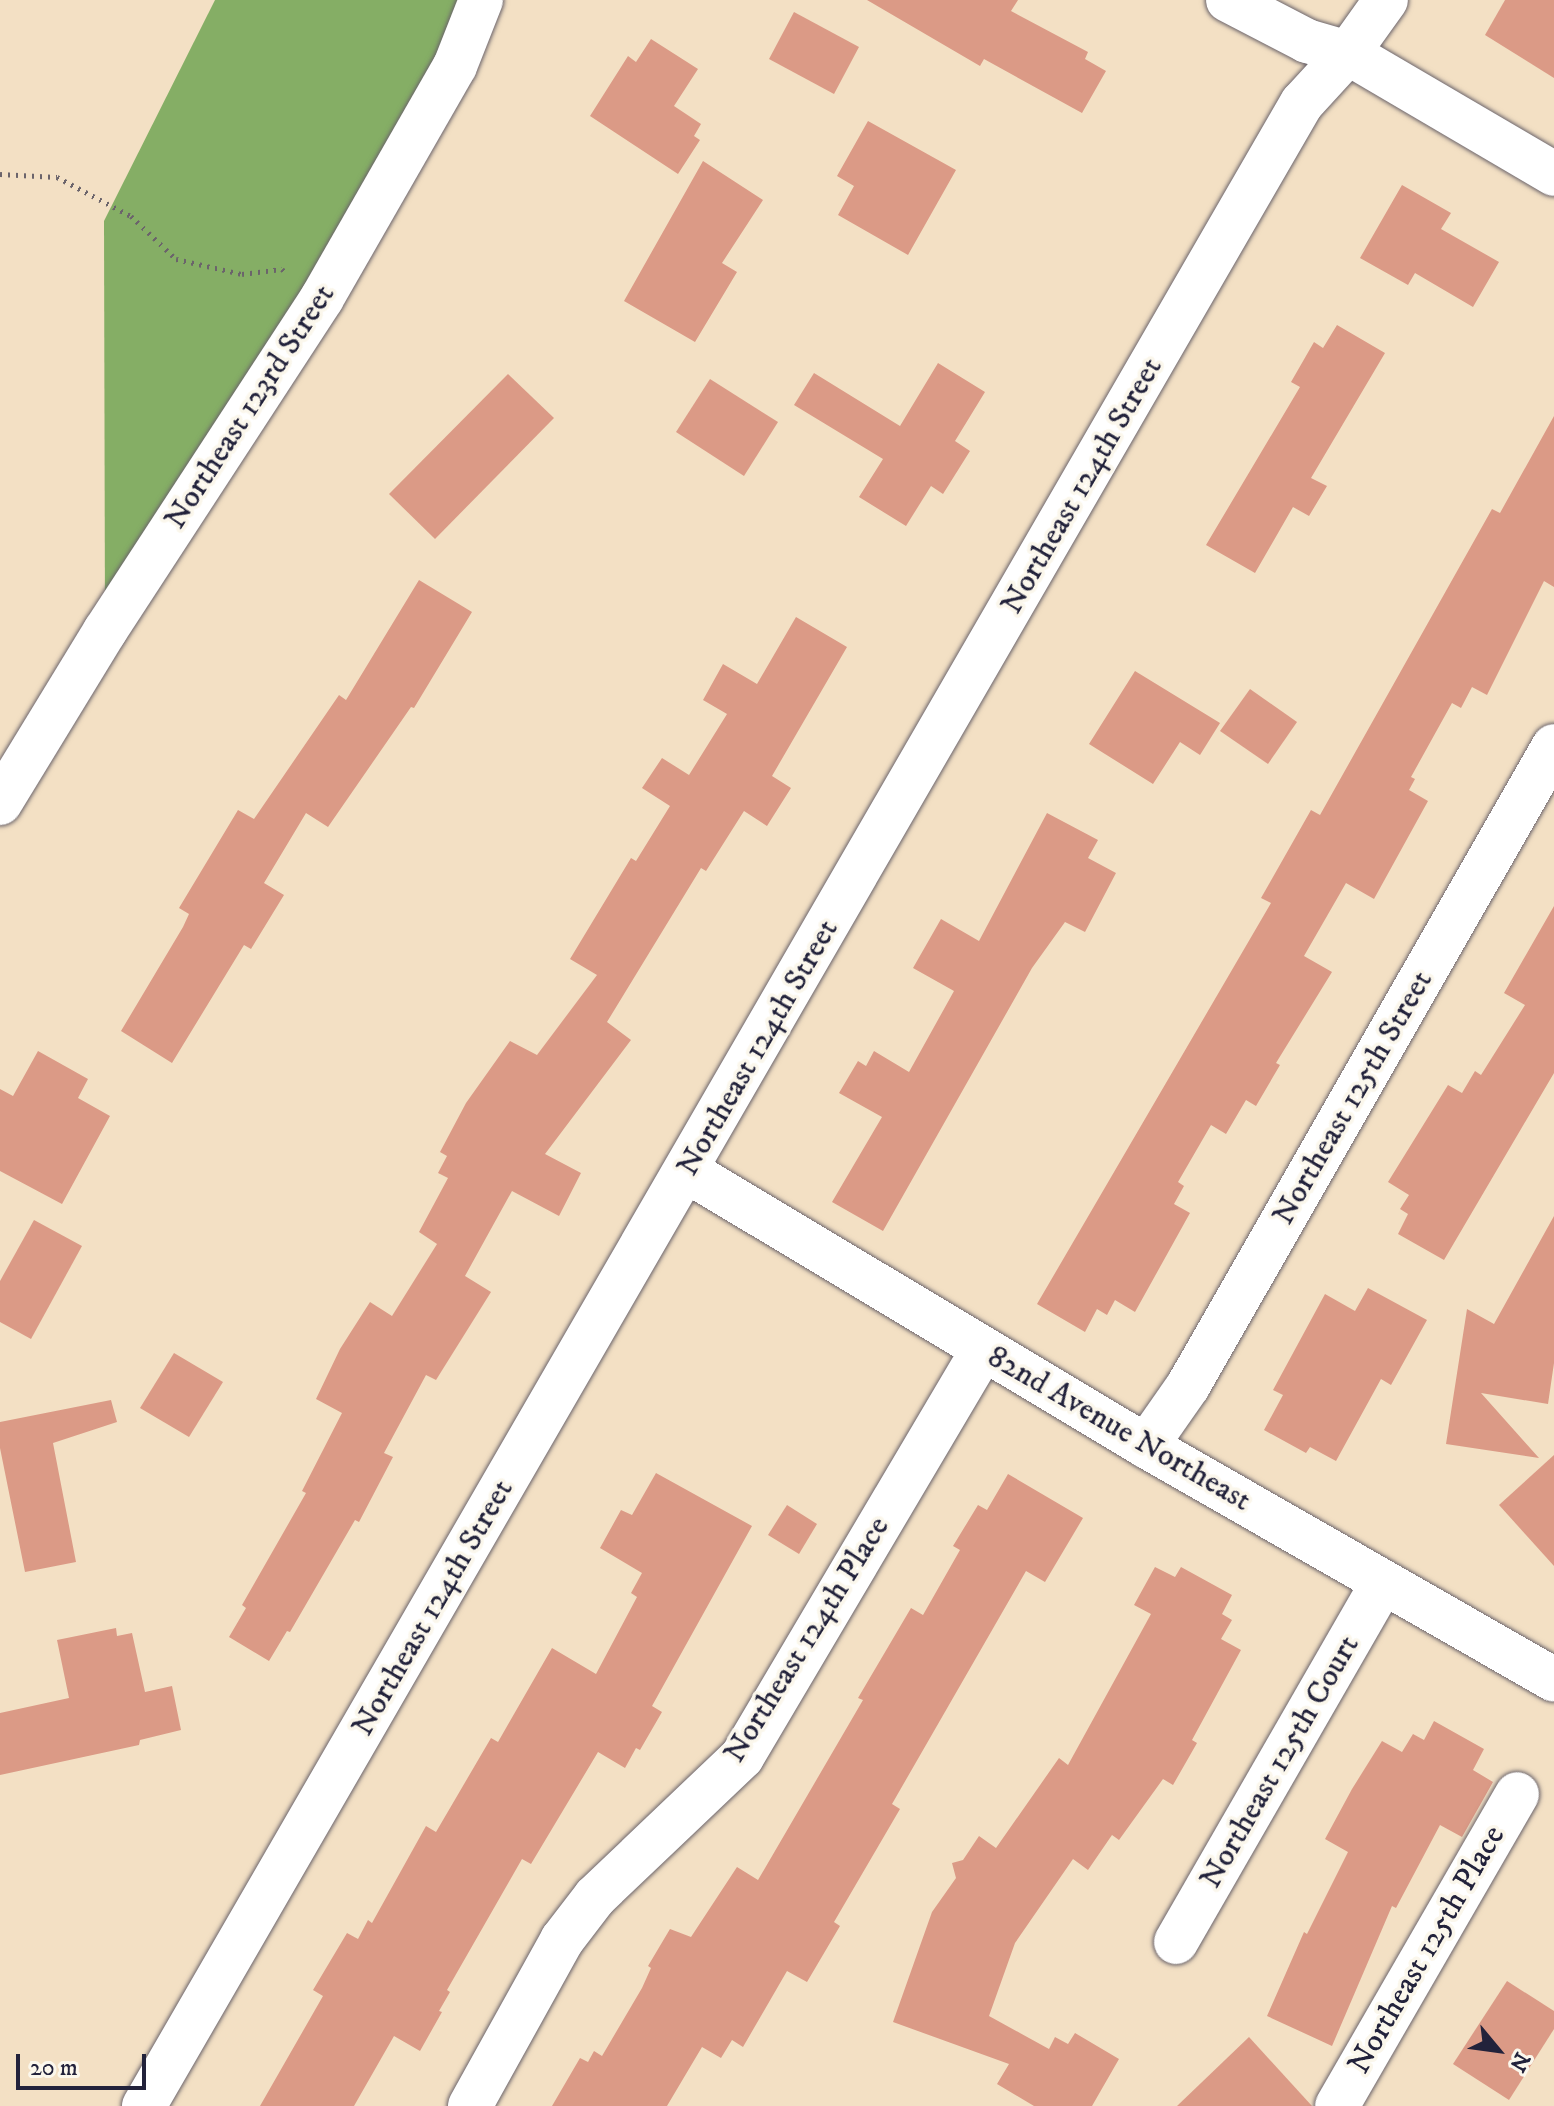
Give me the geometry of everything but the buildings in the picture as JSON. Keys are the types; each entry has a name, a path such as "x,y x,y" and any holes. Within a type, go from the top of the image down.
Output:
{"street":[{"name":"Northeast 123rd Street","path":"0,803 105,631 322,298 455,66 481,0"},
{"path":"1228,0 1307,41 1348,53 1554,174"},
{"name":"Northeast 124th Street","path":"144,2106 1302,103 1348,53 1386,0"},
{"name":"Northeast 125th Street","path":"1146,1446 1188,1386 1554,746"},
{"name":"82nd Avenue Northeast","path":"687,1171 1146,1446 1554,1680"},
{"name":"Northeast 124th Place","path":"470,2106 562,1940 595,1897 742,1757 983,1350"},
{"name":"Northeast 125th Court","path":"1176,1942 1383,1582"},
{"name":"Northeast 125th Place","path":"1337,2106 1517,1794"}],"path":[{"path":"0,174 57,177 131,216 176,259 242,274 282,269 322,298"}],"green space":[{"path":"215,0 481,0 105,631 104,221"}]}
